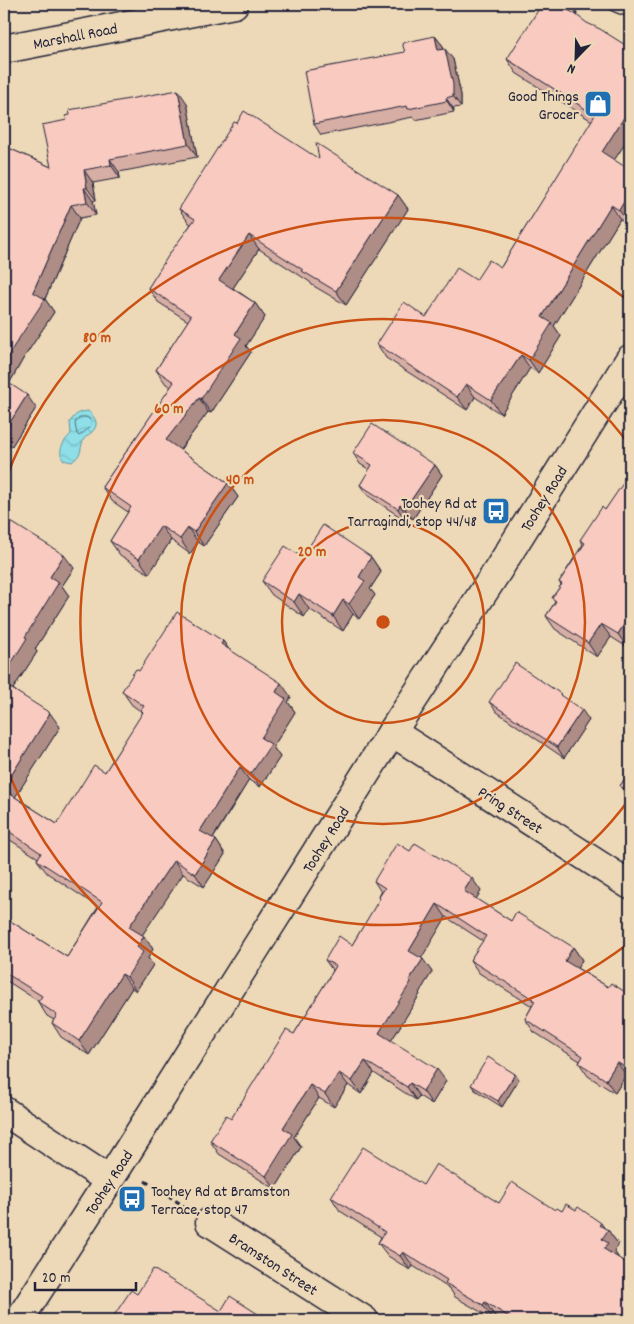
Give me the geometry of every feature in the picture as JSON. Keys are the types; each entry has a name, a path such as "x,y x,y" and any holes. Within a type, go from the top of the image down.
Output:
{"main road":[{"name":"Marshall Road","path":"4,49 234,4"},
{"path":"589,4 593,14 602,23 630,33"},
{"name":"Toohey Road","path":"20,1320 392,732 498,570 630,359"},
{"name":"Pring Street","path":"392,732 630,885"},
{"path":"4,1111 109,1180"},
{"name":"Bramston Street","path":"210,1222 364,1320"}],"path":[{"path":"139,1178 161,1191"}],"water":[{"path":"88,411 96,421 96,426 84,439 79,454 75,459 72,462 63,460 61,449 71,434 70,422 78,414"}],"building":[{"path":"542,4 558,4 630,48 630,108 602,152 630,170 630,192 619,210 611,205 542,317 552,323 529,360 521,355 491,400 466,384 457,397 377,344 404,302 426,317 457,268 476,280 489,260 501,267 595,115 507,59"},
{"path":"435,36 438,50 445,49 453,84 453,96 446,98 447,101 408,109 407,106 314,124 304,71 405,52 402,43"},
{"path":"178,90 188,144 110,159 111,165 84,170 87,188 84,188 87,202 71,205 33,292 45,299 4,364 4,146 51,167 42,125 67,120 65,116 70,115 69,110"},
{"path":"244,111 319,159 316,143 398,195 336,291 302,271 249,235 219,280 255,303 235,334 241,338 201,399 199,398 166,440 228,483 194,532 188,528 180,539 161,526 139,559 110,541 131,507 102,487 174,382 156,370 191,316 148,288 170,253 195,219 179,209 234,122 237,123"},
{"path":"4,380 27,395 4,432"},
{"path":"372,424 435,465 405,509 400,505 398,509 360,485 372,465 353,453"},
{"path":"628,476 630,477 630,615 618,634 601,624 588,643 546,616 556,601 552,598 562,584 559,582 585,543 580,540 602,507 605,510"},
{"path":"11,522 64,555 50,577 59,582 4,675 4,581 9,573 4,569 4,533"},
{"path":"323,525 371,557 359,577 365,581 349,604 343,600 333,616 299,594 294,602 262,581 285,546 302,557"},
{"path":"177,612 223,641 221,644 281,683 276,692 286,699 261,738 271,744 251,774 240,767 200,831 216,840 195,874 174,860 129,927 144,936 137,947 143,952 127,977 122,974 79,1041 52,1023 57,1015 38,1002 42,996 4,972 4,917 67,957 102,902 37,860 41,853 4,828 4,790 57,824 94,765 105,772 143,712 141,710 144,706 122,691 136,669 139,671"},
{"path":"515,663 582,710 557,747 489,702"},
{"path":"4,684 50,713 4,787"},
{"path":"630,771 630,792 620,786"},
{"path":"397,843 410,851 415,843 472,878 464,891 511,921 516,912 573,947 565,961 608,987 611,983 630,995 630,1071 617,1062 606,1080 579,1063 583,1056 525,1019 535,1001 470,960 486,936 437,904 409,951 423,959 379,1033 437,1069 423,1091 410,1083 407,1087 365,1061 352,1081 339,1073 325,1094 310,1085 283,1128 292,1134 266,1176 210,1141 226,1115 231,1119 286,1030 294,1034 336,966 325,960 339,936 352,945 385,888 374,881"},
{"path":"488,1057 515,1074 498,1101 471,1085"},
{"path":"363,1147 423,1185 436,1164 499,1203 512,1182 555,1210 557,1208 562,1211 566,1204 576,1210 578,1207 601,1223 599,1225 608,1230 602,1239 608,1243 604,1249 630,1265 630,1320 514,1320 485,1302 483,1305 445,1283 447,1280 403,1252 400,1256 378,1243 385,1232 331,1197"},
{"path":"153,1269 221,1311 230,1296 261,1316 258,1320 111,1320 131,1290 137,1294"}],"place":[{"name":"Good Things Grocer","path":"598,104"},
{"name":"Toohey Rd at Tarragindi, stop 44/48","path":"496,511"},
{"name":"Toohey Rd at Bramston Terrace, stop 47","path":"132,1199"}]}
